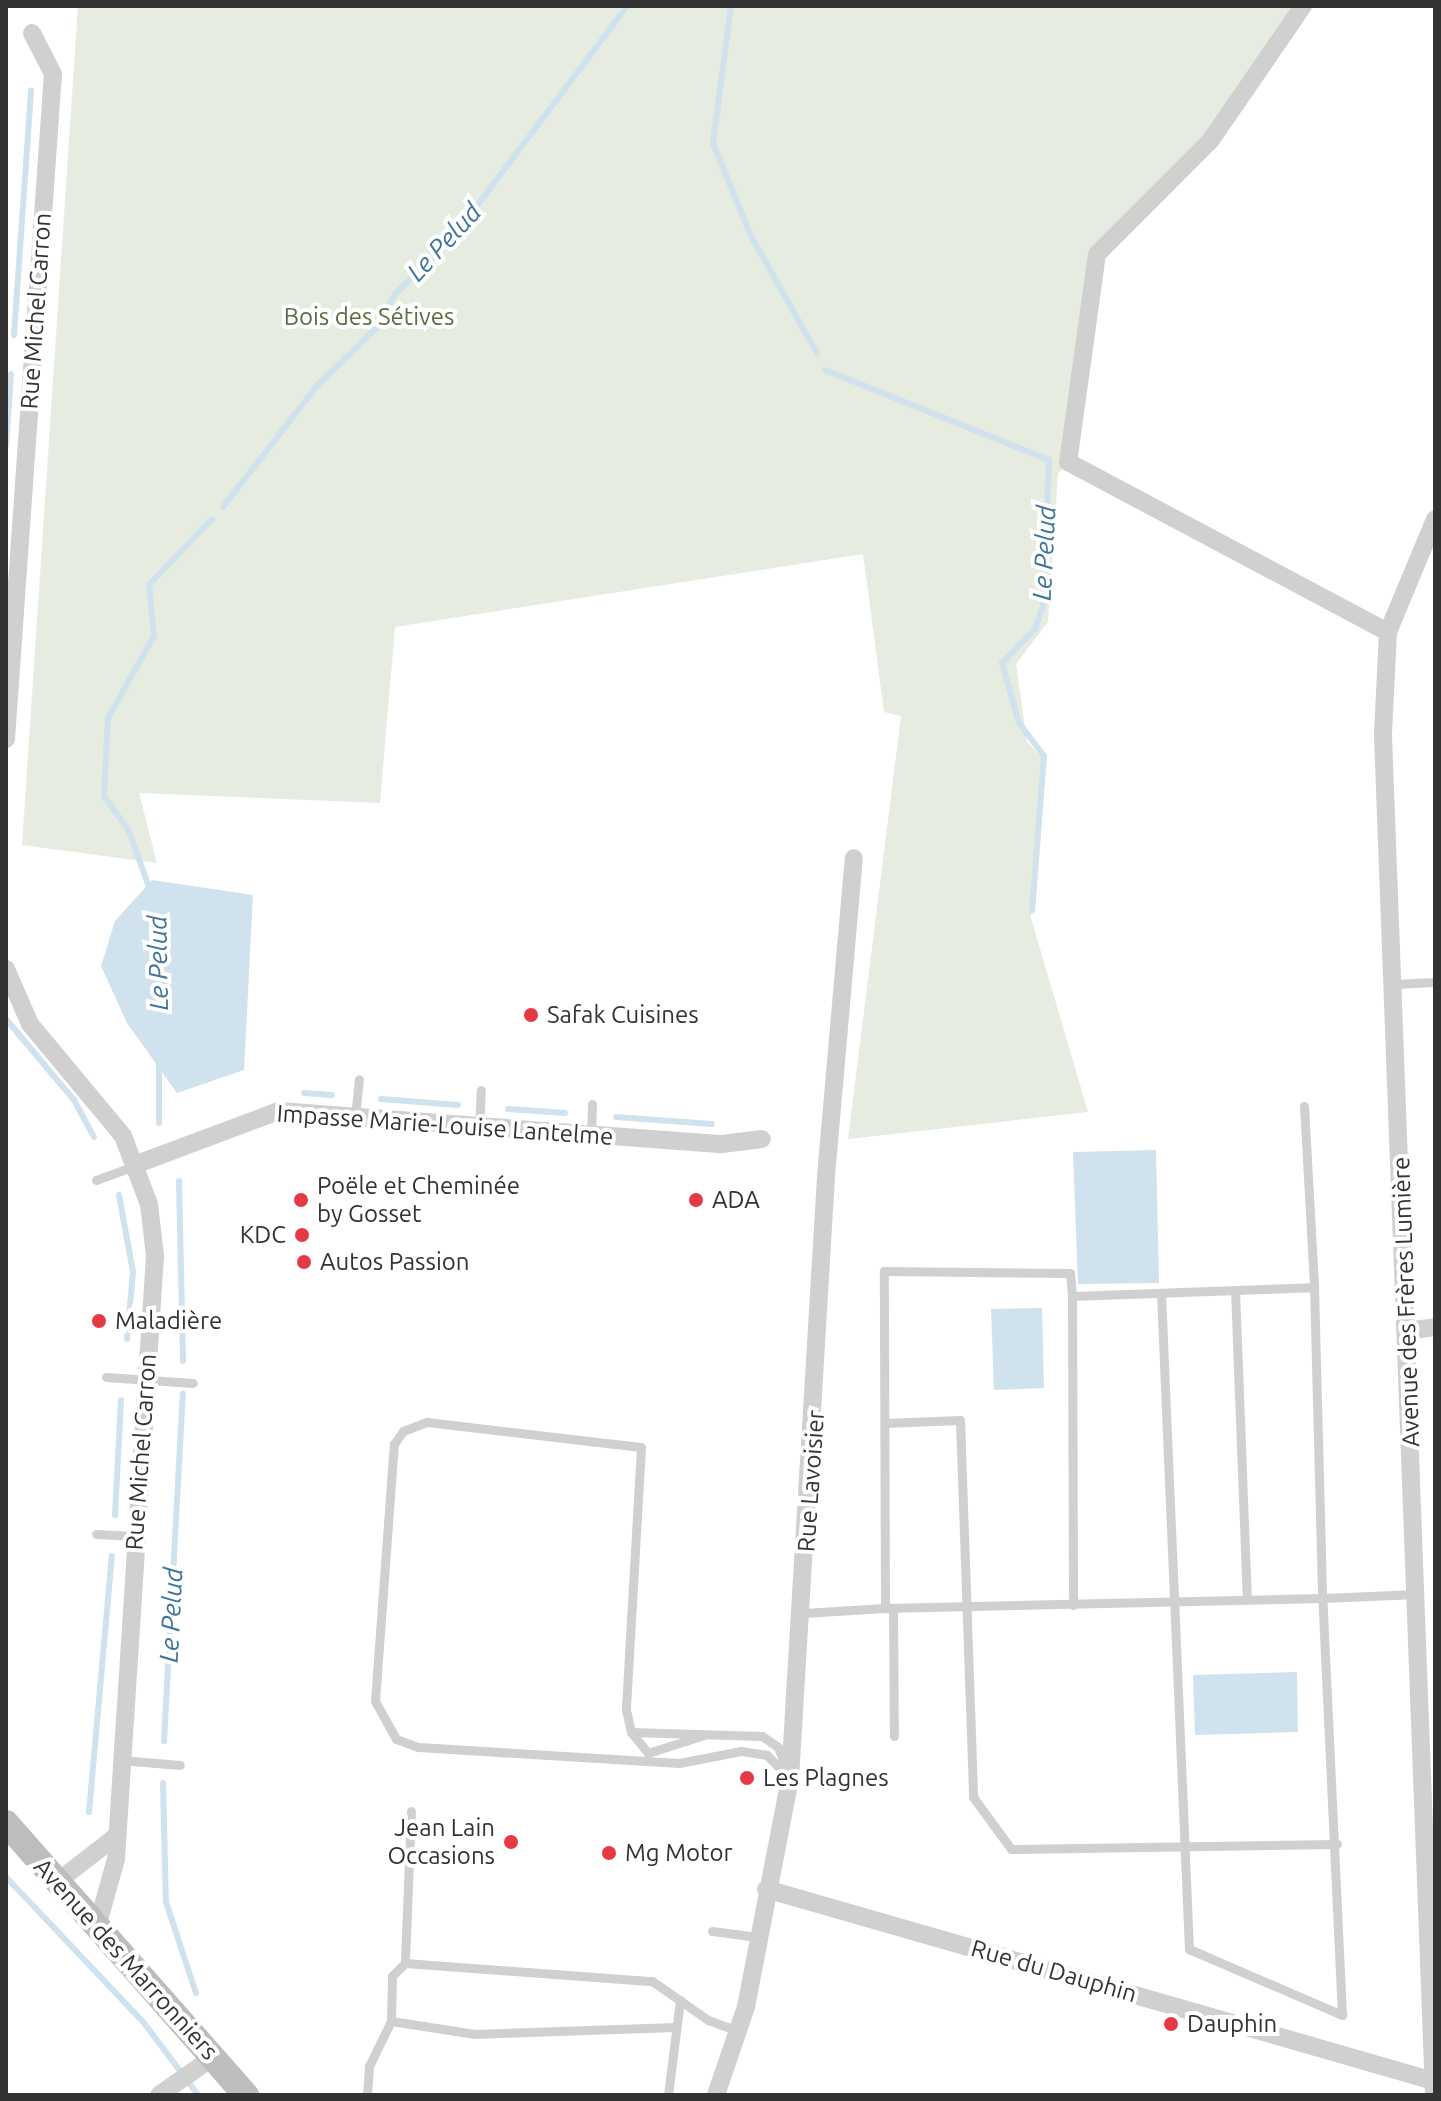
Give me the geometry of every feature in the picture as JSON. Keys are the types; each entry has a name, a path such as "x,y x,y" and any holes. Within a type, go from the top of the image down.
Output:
{"main road":[{"name":"Avenue des Marronniers","path":"6,1823 246,2095"}],"street":[{"path":"1303,6 1211,140 1097,254 1068,462 1388,632"},
{"name":"Rue Michel Carron","path":"6,739 12,548 53,74 32,33"},
{"name":"Avenue des Frères Lumière","path":"1434,2088 1418,1594 1383,734 1388,632 1435,519"},
{"name":"Rue Lavoisier","path":"716,2095 738,2031 790,1779 804,1613 827,1161 854,858"},
{"name":"Rue Michel Carron","path":"6,969 30,1024 96,1095 137,1164 155,1256 115,1837 116,1859 97,1927"},
{"name":"Impasse Marie-Louise Lantelme","path":"137,1164 279,1111 722,1144 762,1139"},
{"path":"1407,1331 1435,1327"},
{"path":"57,1882 115,1837"},
{"name":"Rue du Dauphin","path":"766,1889 1434,2088"},
{"path":"163,2093 213,2057"}],"lane":[{"path":"1394,984 1435,982"},
{"path":"355,1117 359,1079"},
{"path":"479,1126 481,1090"},
{"path":"591,1134 592,1104"},
{"path":"1161,1293 1189,1949 1342,2015 1337,1844 1322,1598 1314,1287 1304,1106"},
{"path":"96,1180 137,1164"},
{"path":"894,1736 884,1271 1070,1273 1073,1605"},
{"path":"1072,1296 1314,1287"},
{"path":"1235,1290 1247,1600"},
{"path":"106,1377 193,1383"},
{"path":"885,1423 960,1420 973,1797 1011,1849 1185,1851 1337,1844"},
{"path":"707,1733 648,1753 631,1732 626,1710 641,1447 427,1422 403,1431 394,1444 375,1701 396,1739 418,1747 679,1763 741,1751 767,1755 790,1779"},
{"path":"96,1534 135,1536"},
{"path":"804,1613 1418,1594"},
{"path":"631,1732 762,1736 778,1747 790,1779"},
{"path":"120,1760 180,1765"},
{"path":"367,2095 369,2066 391,2021 392,1976 405,1963 411,1811"},
{"path":"712,1931 758,1937"},
{"path":"405,1963 652,1981 738,2031"},
{"path":"668,2095 680,2000"},
{"path":"391,2021 475,2034 676,2027"}],"green space":[{"name":"Bois des Sétives","path":"78,6 1296,6 1211,140 1097,254 1068,462 1058,474 1048,622 1016,664 1027,742 1042,758 1031,918 1088,1112 848,1139 901,716 884,712 863,554 395,627 380,803 139,793 157,863 22,845"}],"water":[{"path":"152,880 253,895 244,1070 177,1093 127,1023 101,966 115,921"},
{"path":"1156,1150 1159,1283 1078,1284 1073,1152"},
{"path":"1042,1308 1044,1388 994,1390 991,1309"},
{"path":"1297,1672 1298,1732 1195,1735 1193,1675"}],"waterway":[{"name":"Le Pelud","path":"223,507 317,386 377,327 395,294 453,238 627,6"},
{"name":"Le Pelud","path":"731,6 713,143 751,236 817,353"},
{"path":"14,335 31,91"},
{"name":"Le Pelud","path":"825,370 1049,460 1043,606 1035,629 1002,663 1019,723 1044,756 1032,911"},
{"path":"6,445 11,374"},
{"name":"Le Pelud","path":"150,890 129,831 104,796 108,718 154,636 149,585 212,519"},
{"path":"6,1019 74,1100 94,1137"},
{"name":"Le Pelud","path":"159,1062 159,1123"},
{"path":"304,1093 332,1095"},
{"path":"381,1099 458,1105"},
{"path":"508,1109 565,1113"},
{"path":"616,1117 712,1124"},
{"name":"Le Pelud","path":"179,1181 183,1361"},
{"path":"119,1195 133,1272 127,1339"},
{"name":"Le Pelud","path":"164,1741 183,1394"},
{"path":"115,1515 121,1400"},
{"path":"89,1812 112,1556"},
{"name":"Le Pelud","path":"163,1783 166,1902 196,1993"},
{"path":"6,1877 144,2023 198,2095"}],"place":[{"name":"Safak Cuisines","path":"531,1015"},
{"name":"Poële et Cheminée by Gosset","path":"301,1200"},
{"name":"ADA","path":"696,1200"},
{"name":"KDC","path":"302,1235"},
{"name":"Autos Passion","path":"304,1262"},
{"name":"Maladière","path":"99,1321"},
{"name":"Les Plagnes","path":"747,1778"},
{"name":"Jean Lain Occasions","path":"511,1842"},
{"name":"Mg Motor","path":"609,1853"},
{"name":"Dauphin","path":"1171,2024"}]}
